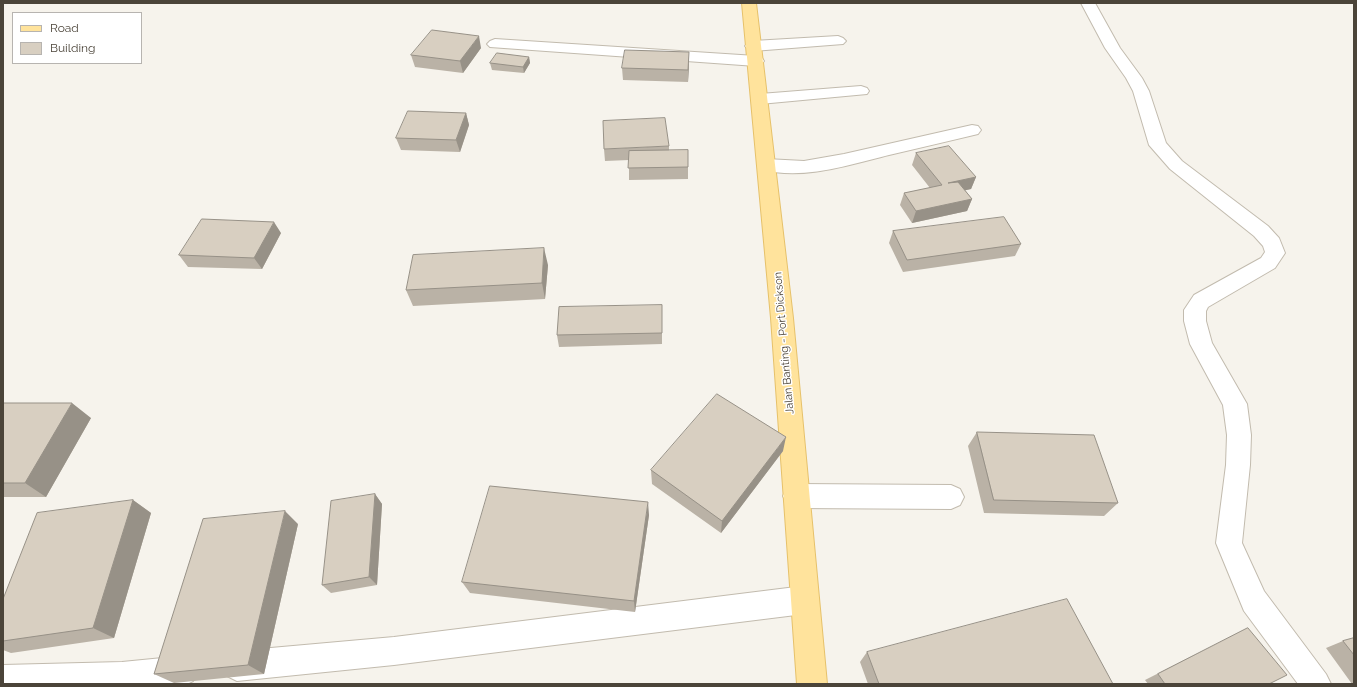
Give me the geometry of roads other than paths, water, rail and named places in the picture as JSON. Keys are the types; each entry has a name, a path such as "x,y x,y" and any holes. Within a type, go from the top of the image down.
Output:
{"main road":[{"name":"Jalan Banting - Port Dickson","path":"748,3 760,99 782,318 812,684"}],"street":[{"path":"1088,3 1113,48 1134,78 1141,91 1158,145 1176,165 1260,231 1272,243 1275,253 1268,263 1201,301 1195,310 1195,321 1201,344 1235,404 1239,435 1238,466 1229,543 1254,601 1316,684"},
{"path":"495,44 754,53 838,41"},
{"path":"760,99 861,91"},
{"path":"766,165 804,167 844,160 972,130"},
{"path":"796,496 951,497"},
{"path":"3,680 122,677 394,651 804,600"}]}
